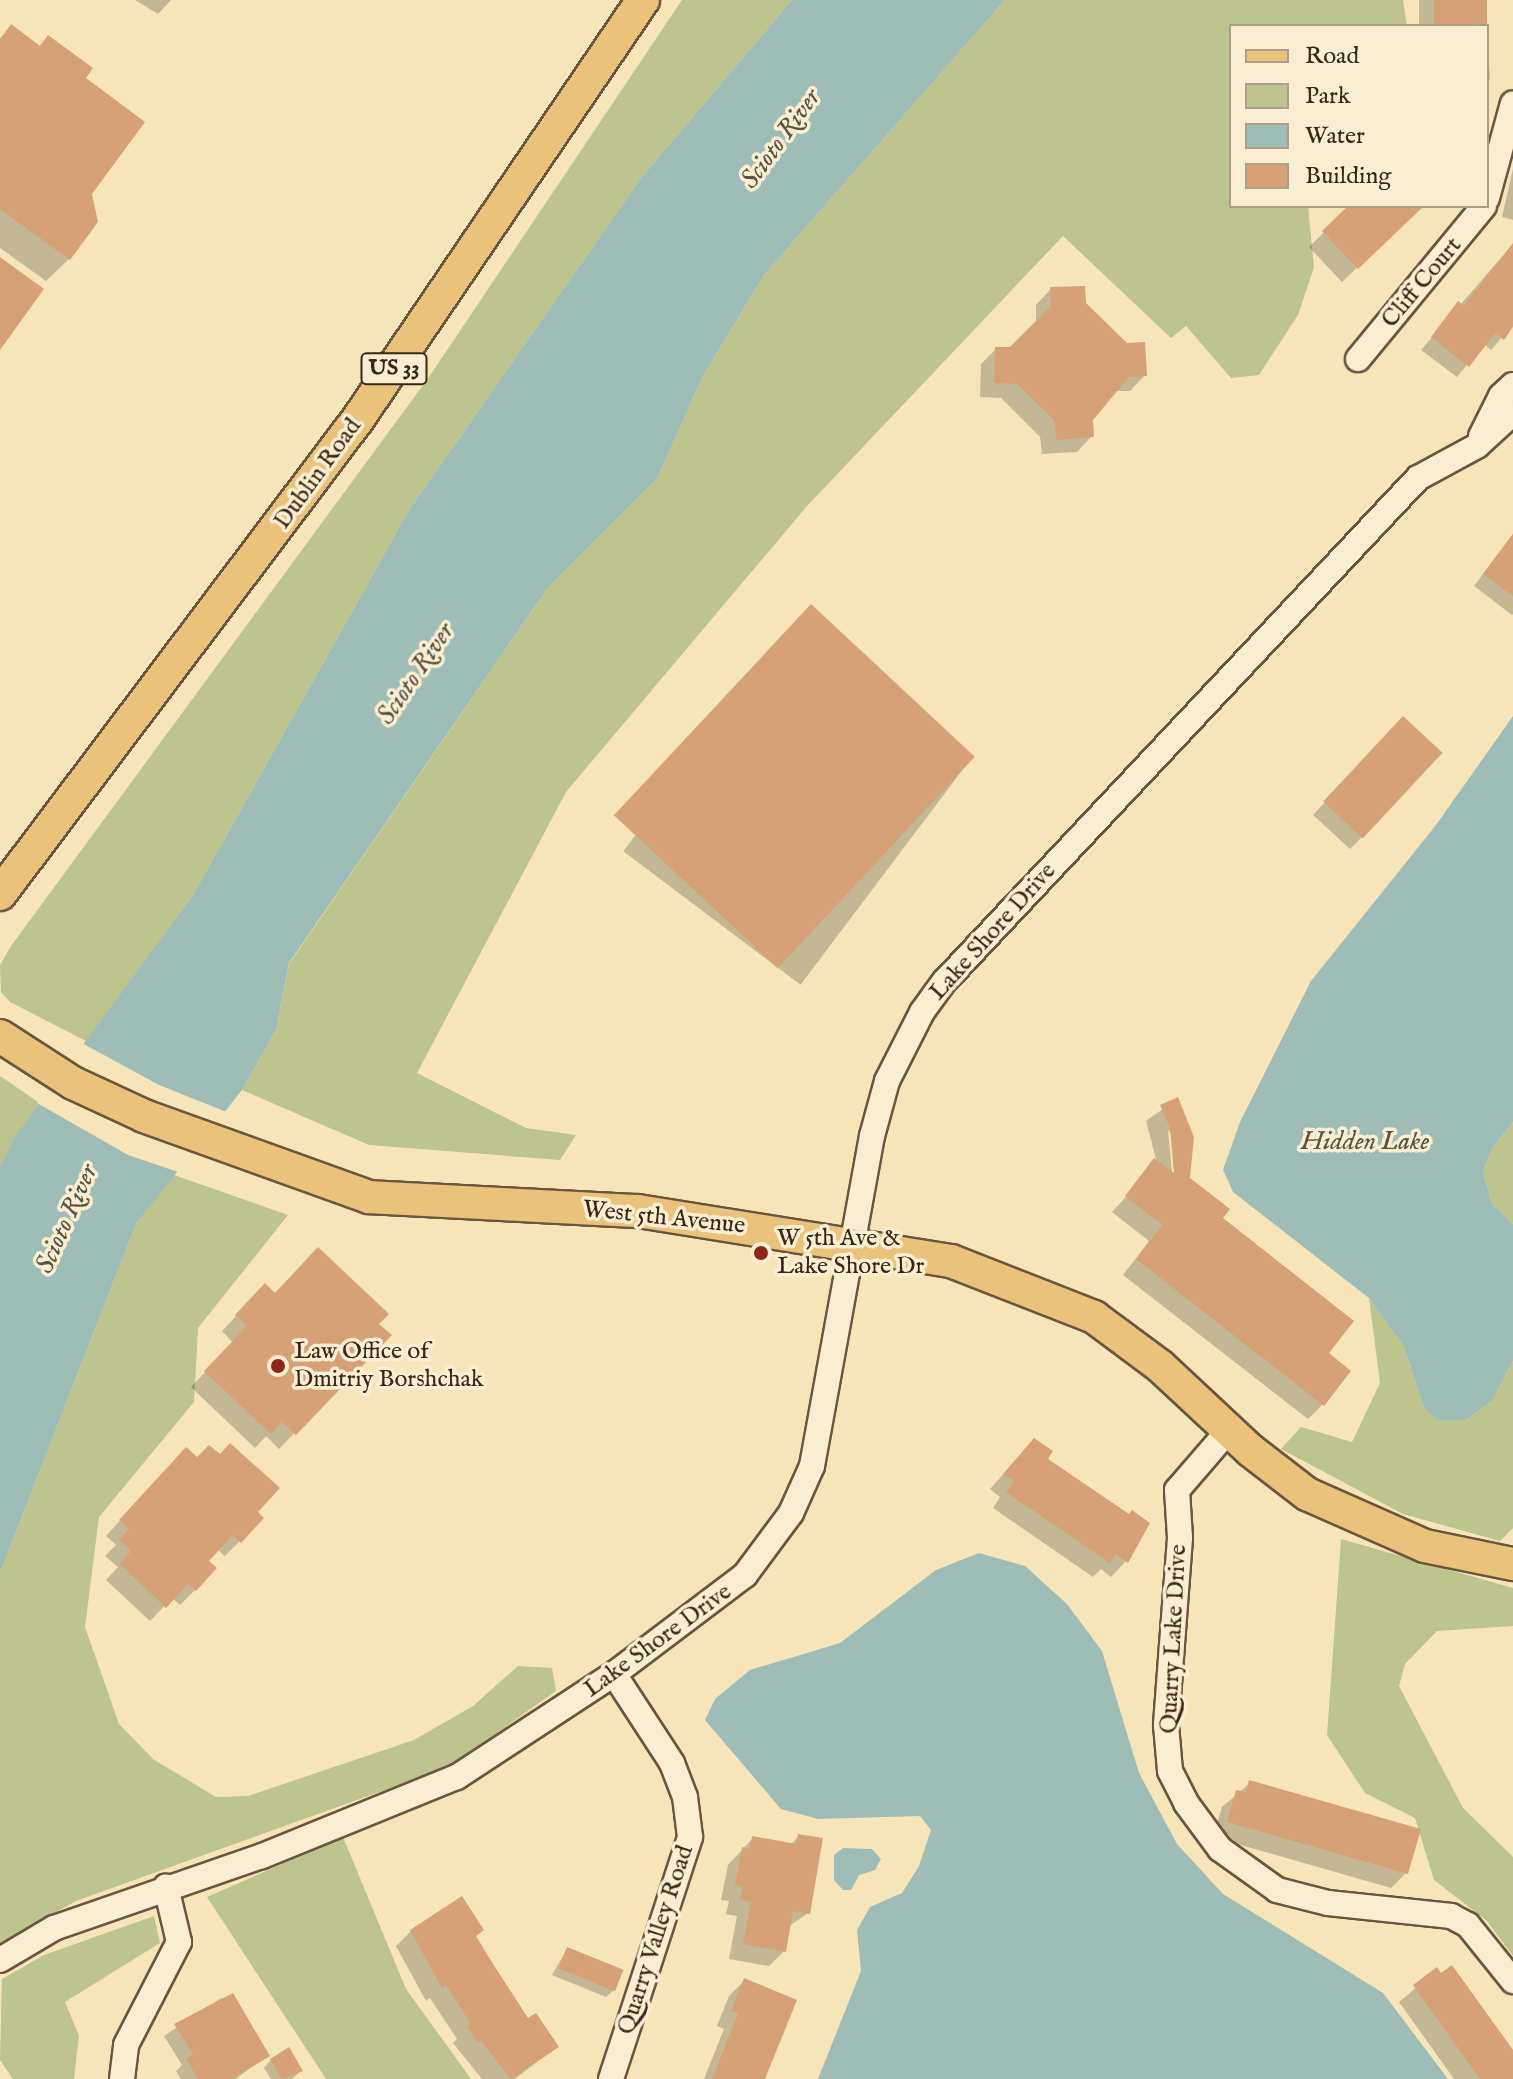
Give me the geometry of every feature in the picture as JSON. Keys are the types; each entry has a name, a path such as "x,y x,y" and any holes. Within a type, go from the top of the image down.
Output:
{"main road":[{"name":"Dublin Road","path":"0,894 167,680 358,419 643,0"},
{"name":"West 5th Avenue","path":"2,1038 73,1083 144,1116 302,1176 369,1197 638,1211 852,1241 951,1261 1094,1317 1160,1366 1228,1431 1307,1494 1382,1531 1465,1556 1513,1564"}],"street":[{"path":"1489,191 1513,103"},
{"name":"Cliff Court","path":"1358,359 1482,208"},
{"path":"1477,446 1501,396 1513,385"},
{"name":"Lake Shore Drive","path":"0,1960 54,1928 262,1856 457,1777 614,1674 727,1592 761,1557 791,1513 820,1439 852,1241 887,1081 905,1041 944,982 1418,478 1477,446 1513,413"},
{"name":"Quarry Lake Drive","path":"1228,1431 1177,1490 1180,1538 1166,1725 1170,1771 1186,1803 1220,1849 1277,1890 1328,1903 1451,1916 1468,1925 1513,1981"},
{"name":"Quarry Valley Road","path":"611,2079 690,1837 685,1797 672,1763 614,1674"},
{"path":"122,2079 126,2045 179,1942 166,1887"}],"green space":[{"path":"682,0 792,0 641,178 409,510 193,895 86,1041 10,1002 1,992 0,965 11,946 429,377"},
{"path":"1005,0 1403,0 1407,24 1229,24 1229,208 1308,208 1314,267 1298,315 1259,375 1231,378 1186,326 1171,338 1063,236 807,506 566,792 417,1073 526,1128 576,1135 560,1160 369,1145 242,1090 276,1030 289,964 547,589 657,479 703,376 764,275"},
{"path":"0,1076 41,1104 0,1167"},
{"path":"1513,1122 1513,1224 1492,1204 1483,1172 1492,1149"},
{"path":"174,1175 288,1215 198,1328 194,1402 99,1517 85,1627 119,1724 153,1759 216,1797 248,1796 414,1740 473,1706 518,1666 552,1668 556,1691 449,1767 76,1901 0,1943 0,1573 136,1224"},
{"path":"1369,1298 1404,1347 1424,1408 1466,1420 1492,1401 1513,1361 1513,1528 1500,1541 1403,1514 1281,1449 1301,1427 1352,1442 1380,1383"},
{"path":"1341,1539 1513,1588 1513,1626 1437,1631 1405,1664 1399,1686 1463,1808 1513,1857 1513,1956 1486,1920 1434,1880 1415,1818 1365,1793 1327,1735"},
{"path":"343,1837 406,1989 471,2079 326,2079 207,1897"},
{"path":"154,1916 160,1943 65,2002 79,2036 74,2079 13,2079 0,2060 2,1979 44,1955"}],"water":[{"name":"Scioto River","path":"792,0 1005,0 764,275 703,376 657,479 547,589 289,963 276,1030 242,1090 136,1224 0,1573 0,1167 15,1137 193,895 409,510 641,178"},
{"name":"Hidden Lake","path":"1513,716 1513,1122 1492,1149 1483,1172 1492,1204 1513,1224 1513,1361 1492,1401 1466,1420 1439,1420 1424,1408 1404,1347 1369,1298 1233,1192 1223,1170 1240,1122 1311,981 1436,825"},
{"path":"979,1553 1025,1566 1067,1604 1102,1651 1139,1773 1177,1844 1223,1894 1383,1993 1448,2079 818,2079 861,1971 857,1930 870,1907 902,1893 919,1866 931,1830 920,1816 818,1819 781,1809 705,1720 715,1699 750,1670 840,1643 936,1570"},
{"path":"843,1848 872,1849 881,1859 875,1870 859,1875 851,1890 843,1890 834,1880 834,1855"}],"pier":[{"path":"80,1042 159,1085 229,1113 181,1173 128,1155 37,1103"}],"building":[{"path":"1434,0 1487,0 1487,24 1434,24"},
{"path":"11,24 40,46 48,35 93,68 86,78 145,122 92,194 98,222 70,260 0,209 0,40"},
{"path":"1346,208 1422,208 1358,269 1322,231"},
{"path":"1513,243 1513,327 1504,340 1495,333 1469,367 1431,337 1458,301 1464,306"},
{"path":"0,257 44,289 0,350"},
{"path":"1085,286 1086,303 1127,343 1145,342 1147,376 1129,377 1093,420 1094,437 1056,440 1055,421 1017,384 994,383 995,347 1010,347 1051,306 1050,287"},
{"path":"1513,534 1513,596 1483,574"},
{"path":"811,604 975,757 778,968 614,815"},
{"path":"1403,716 1442,753 1363,838 1323,802"},
{"path":"1178,1097 1194,1137 1190,1178 1230,1209 1223,1218 1354,1321 1329,1353 1351,1371 1324,1406 1136,1259 1163,1225 1125,1196 1154,1158 1174,1173 1170,1128 1160,1105"},
{"path":"318,1247 389,1314 379,1324 392,1335 296,1435 282,1422 271,1434 204,1371 247,1326 235,1315 265,1283 275,1293"},
{"path":"1034,1438 1053,1451 1048,1459 1129,1514 1132,1510 1150,1523 1128,1563 1116,1554 1110,1563 1006,1492 1014,1481 1003,1474"},
{"path":"230,1443 280,1488 258,1512 264,1518 241,1543 233,1535 209,1561 217,1568 196,1591 188,1584 166,1608 120,1564 131,1551 119,1540 129,1529 119,1520 186,1447 197,1457 209,1445 220,1454"},
{"path":"1249,1780 1421,1829 1408,1874 1227,1822 1236,1790 1246,1792"},
{"path":"798,1834 823,1838 810,1914 793,1911 786,1952 743,1944 751,1902 740,1900 743,1886 735,1885 742,1847 750,1849 752,1836 796,1844"},
{"path":"462,1896 484,1930 476,1936 495,1967 528,2018 536,2013 559,2047 511,2079 481,2041 478,2043 467,2026 471,2024 446,1985 442,1988 410,1930"},
{"path":"567,1947 624,1970 615,1991 558,1968"},
{"path":"1452,1965 1513,2050 1513,2079 1480,2079 1413,1985 1437,1967 1441,1973"},
{"path":"744,1978 797,2000 765,2079 712,2079 738,2014 731,2011"},
{"path":"233,1993 270,2056 232,2079 198,2079 186,2059 193,2054 174,2024"},
{"path":"289,2047 303,2071 282,2079 270,2059"}],"place":[{"name":"W 5th Ave & Lake Shore Dr","path":"761,1253"},
{"name":"Law Office of Dmitriy Borshchak","path":"278,1366"}]}
